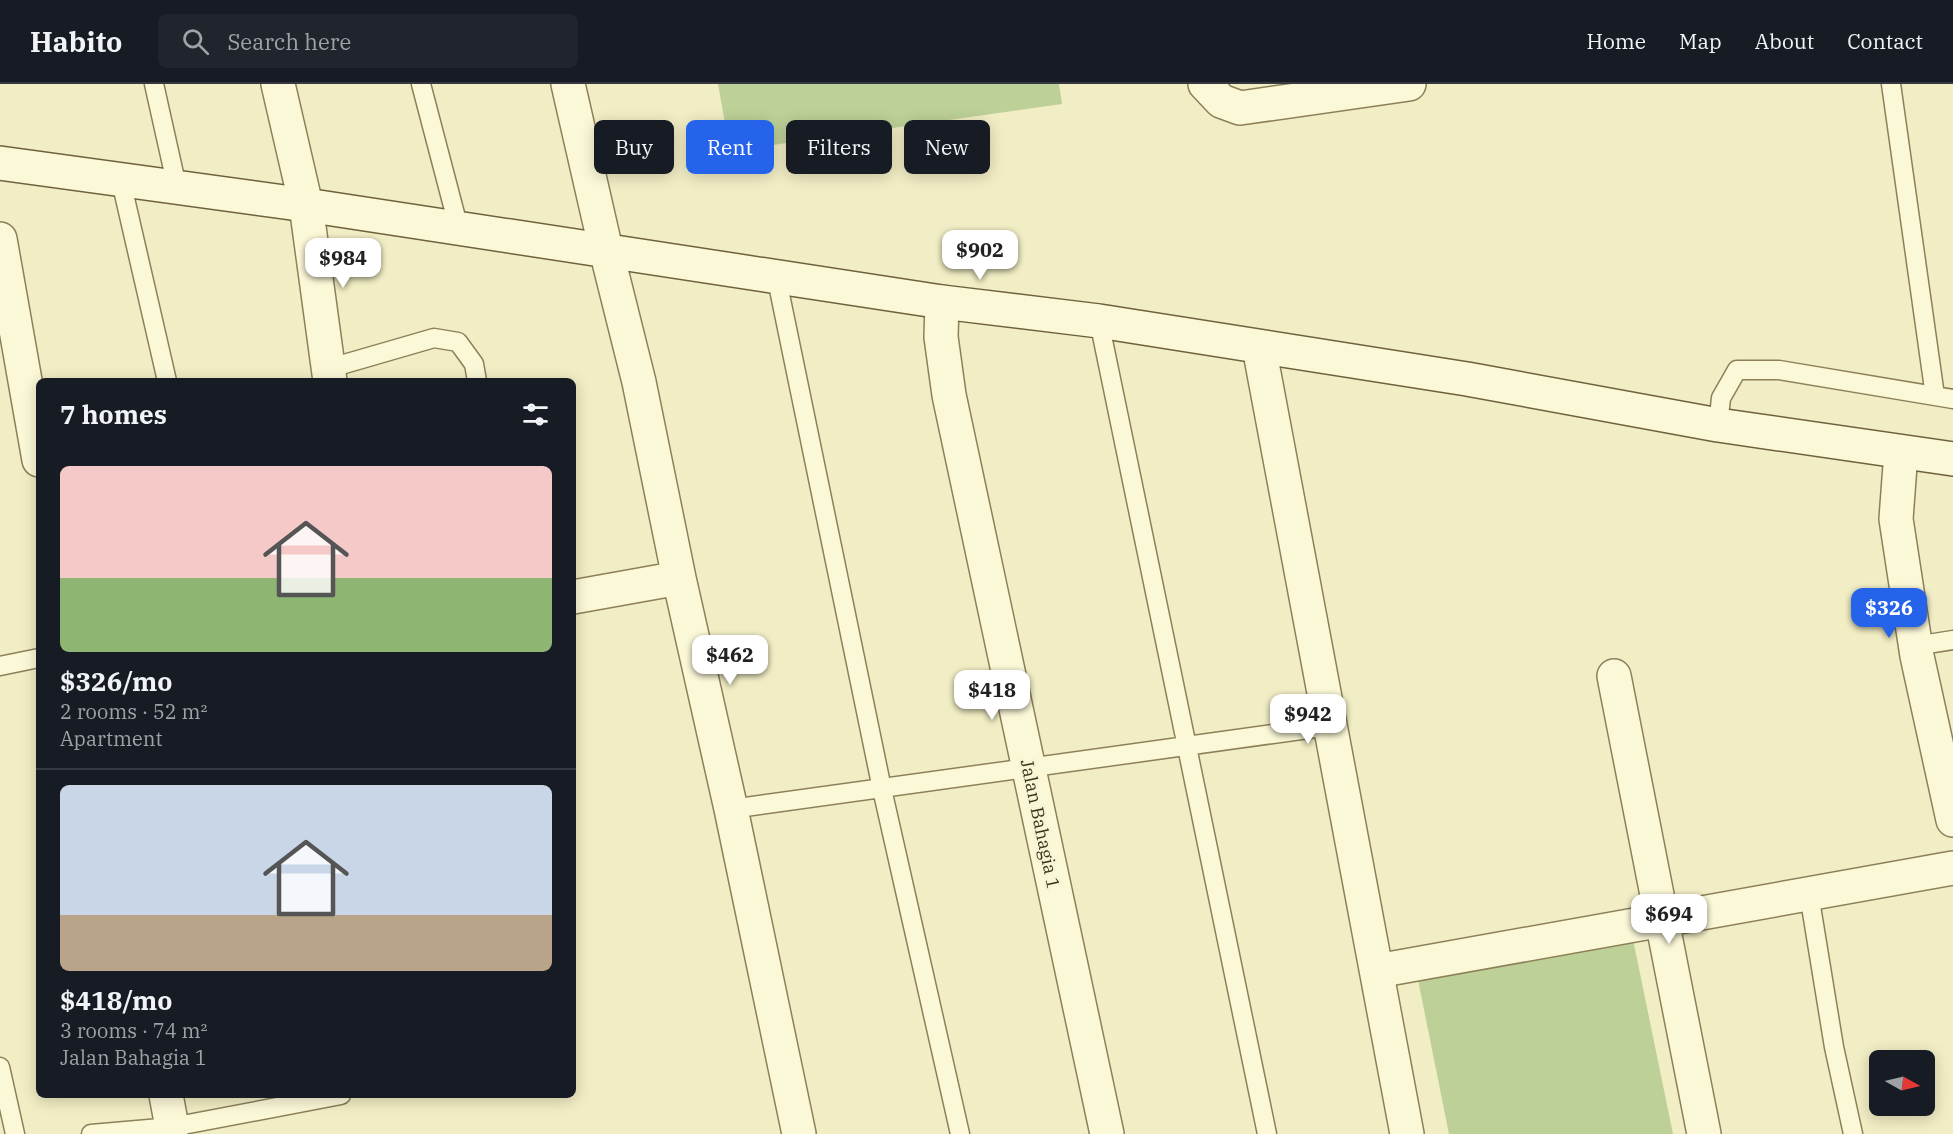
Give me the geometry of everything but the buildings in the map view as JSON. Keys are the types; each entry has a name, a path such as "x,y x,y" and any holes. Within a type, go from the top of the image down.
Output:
{"street":[{"path":"278,84 306,205 328,375"},
{"path":"568,84 639,381 679,578 731,809 799,1134"},
{"path":"1205,84 1221,101 1240,108 1340,89 1409,84"},
{"path":"0,164 306,205 942,302 1099,321 1467,379 1718,424 1953,459"},
{"path":"0,239 36,443"},
{"name":"Jalan Bahagia 1","path":"942,302 941,337 949,395 1107,1134"},
{"path":"1259,347 1407,1134"},
{"path":"1901,452 1896,519 1916,646 1953,820"},
{"path":"576,596 679,578"},
{"path":"1614,676 1704,1134"},
{"path":"1377,971 1953,868"},
{"path":"167,1098 172,1127"}],"lane":[{"path":"154,84 177,187"},
{"path":"421,84 459,229"},
{"path":"1718,424 1721,398 1737,370 1779,370 1944,398 1891,84"},
{"path":"121,181 166,378"},
{"path":"776,275 882,789 960,1134"},
{"path":"1099,321 1267,1134"},
{"path":"328,375 434,338 458,342 474,364 476,378"},
{"path":"1916,646 1953,640"},
{"path":"0,666 36,659"},
{"path":"731,809 1330,726"},
{"path":"1809,894 1834,1047 1853,1134"},
{"path":"0,1067 15,1134"},
{"path":"91,1134 172,1127 312,1098"}],"green space":[{"path":"718,84 1059,84 1062,104 949,120 904,120 904,126 892,128 892,120 786,120 786,143 774,145 774,120 724,120"},
{"path":"1629,920 1673,1134 1449,1134 1412,950"}]}
